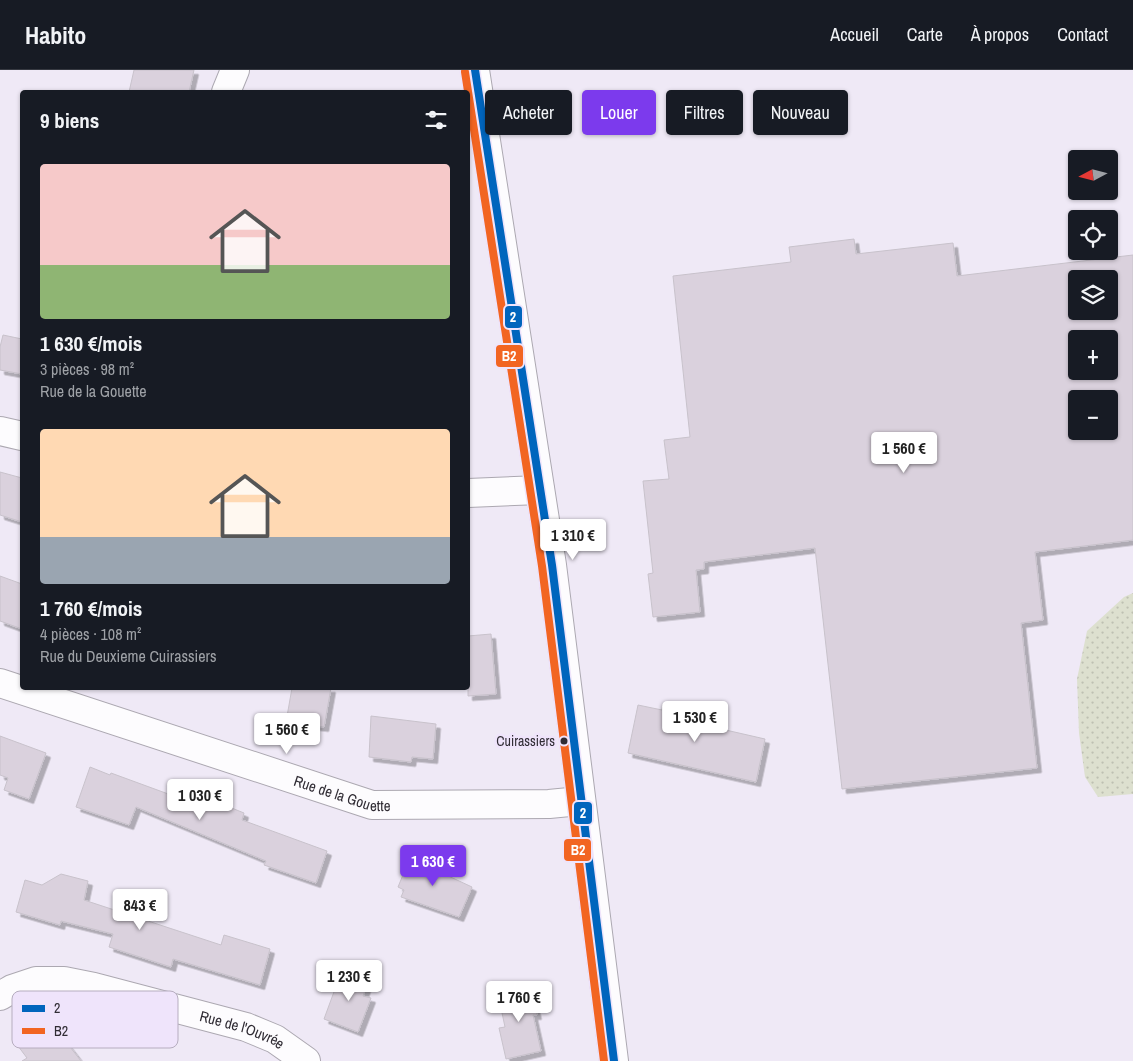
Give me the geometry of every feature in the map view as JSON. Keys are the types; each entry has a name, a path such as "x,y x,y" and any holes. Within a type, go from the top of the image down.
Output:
{"street":[{"path":"227,90 235,70"},
{"path":"475,70 552,565 614,1061"},
{"path":"0,431 20,436"},
{"path":"470,493 540,490"},
{"name":"Rue de la Gouette","path":"0,683 20,690"},
{"name":"Rue de la Gouette","path":"21,690 372,805 549,804 580,801"},
{"name":"Rue de l'Ouvrée","path":"0,996 36,981 64,981 109,991"},
{"name":"Rue de l'Ouvrée","path":"178,1009 246,1027 275,1039 306,1061"}],"green space":[{"path":"1133,593 1133,794 1098,797 1085,777 1079,733 1077,679 1087,631 1124,597"}],"building":[{"path":"134,70 194,70 189,90 129,90"},
{"path":"854,239 856,254 953,243 957,276 1091,260 1118,260 1118,257 1133,255 1133,540 1035,552 1043,620 1021,623 1037,768 842,789 815,548 704,562 704,569 696,570 700,612 653,617 648,574 653,573 643,481 669,479 664,440 690,437 673,276 791,262 789,247"},
{"path":"3,335 20,339 20,374 0,370 0,347"},
{"path":"0,472 20,477 20,521 0,515"},
{"path":"0,576 20,583 20,628 0,621"},
{"path":"491,634 496,694 468,696 468,690 470,690 470,636"},
{"path":"292,690 331,690 324,727 286,722"},
{"path":"638,705 662,710 663,705 719,718 717,728 765,739 756,782 628,753"},
{"path":"371,716 436,724 433,759 412,757 411,762 369,757"},
{"path":"0,736 46,753 29,799 4,790 8,778 0,775"},
{"path":"90,767 171,795 174,788 184,792 185,789 244,813 242,820 327,851 316,883 264,865 266,861 136,807 129,825 76,807"},
{"path":"412,853 434,860 431,868 472,887 459,917 401,897 404,890 398,887"},
{"path":"61,874 88,881 84,900 221,945 224,935 270,949 260,985 173,959 171,967 109,947 113,934 61,921 60,925 16,912 25,880 42,885"},
{"path":"342,970 369,979 363,996 371,998 358,1032 324,1019"},
{"path":"530,986 537,1015 533,1015 541,1051 506,1059 499,1028 505,1027 498,994"},
{"path":"20,1048 71,1048 81,1061 22,1061 27,1058"}],"transit line":[{"name":"2","path":"475,70 552,565 614,1061"},
{"name":"B2","path":"465,72 468,90"},
{"name":"B2","path":"470,104 542,566 604,1061"}],"place":[{"name":"Cuirassiers","path":"564,741"}]}
